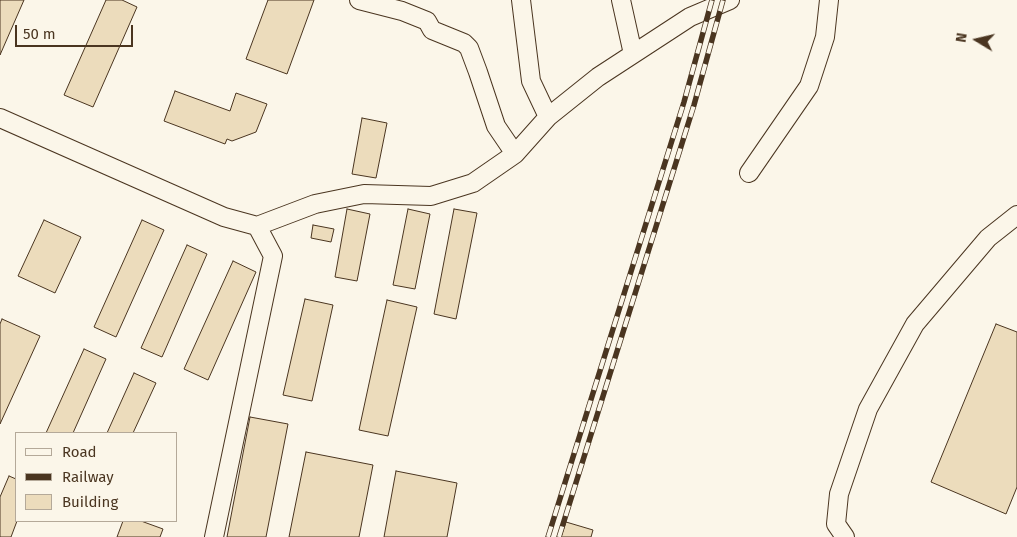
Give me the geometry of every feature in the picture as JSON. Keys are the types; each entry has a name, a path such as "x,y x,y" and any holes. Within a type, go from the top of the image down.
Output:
{"street":[{"path":"359,0 402,11 427,21 432,30 464,43 469,48 496,126 515,154"},
{"path":"521,0 531,82 548,117"},
{"path":"621,0 633,54"},
{"path":"749,173 809,86 825,37 829,0"},
{"path":"0,118 224,217 257,226 314,204 364,194 431,196 473,184 515,154 548,117 598,77 690,17 722,2"},
{"path":"846,537 836,524 839,494 868,409 915,324 988,238 1017,215"},
{"path":"214,537 273,256 257,226"}],"building":[{"path":"0,0 24,0 0,55"},
{"path":"106,0 122,0 137,7 93,107 64,95"},
{"path":"268,0 314,0 287,74 246,59"},
{"path":"175,91 230,111 236,93 267,104 256,132 232,141 227,139 225,144 164,121"},
{"path":"362,118 387,123 376,178 352,174"},
{"path":"347,209 370,214 357,281 335,277"},
{"path":"408,209 430,214 415,289 393,285"},
{"path":"454,209 477,213 456,319 434,314"},
{"path":"44,220 81,237 55,293 18,276"},
{"path":"142,220 164,230 116,337 94,327"},
{"path":"313,225 334,229 331,242 311,238"},
{"path":"187,245 207,254 162,357 141,348"},
{"path":"233,261 256,272 208,380 184,369"},
{"path":"305,299 333,305 312,401 283,395"},
{"path":"387,300 417,307 388,436 359,430"},
{"path":"2,319 40,336 0,424 0,324"},
{"path":"996,324 1017,332 1017,487 1006,514 931,482"},
{"path":"84,349 106,359 73,432 46,432"},
{"path":"134,373 156,383 133,432 107,432"},
{"path":"250,417 288,424 266,537 227,537"},
{"path":"306,452 373,465 359,537 289,537"},
{"path":"396,471 457,483 447,537 384,537"},
{"path":"9,476 15,479 15,522 17,522 11,537 0,537 0,497"},
{"path":"123,522 144,522 163,529 160,537 117,537"},
{"path":"566,522 593,530 591,537 561,537"}],"railway":[{"path":"548,537 684,102 712,0"},
{"path":"559,537 694,105 723,0"}]}
